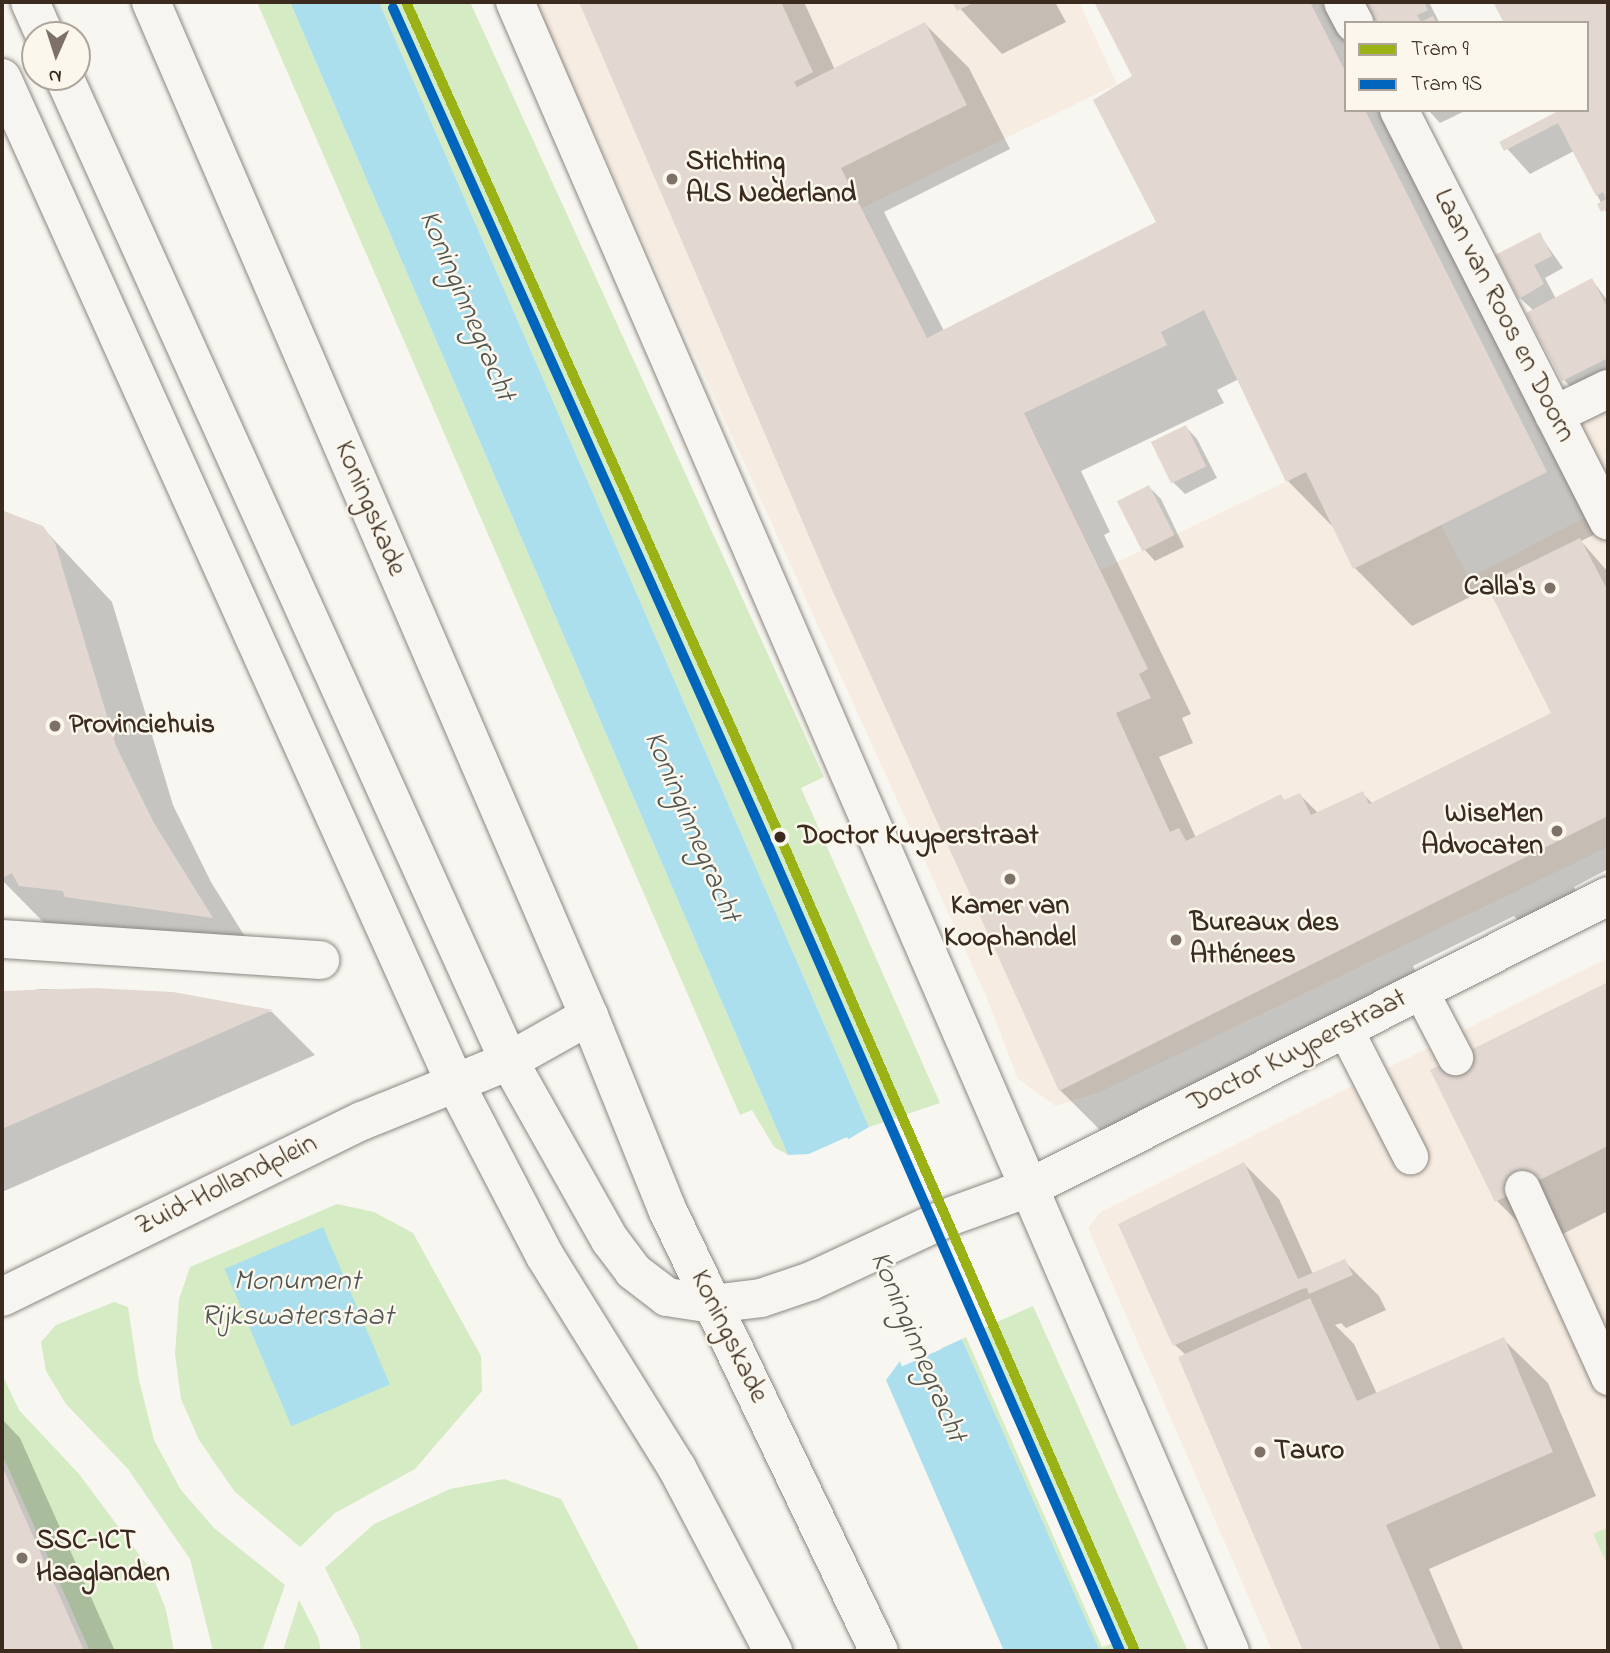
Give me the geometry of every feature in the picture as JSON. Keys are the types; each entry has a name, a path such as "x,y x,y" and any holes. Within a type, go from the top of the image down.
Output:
{"main road":[{"path":"30,2 39,21"},
{"name":"Koningskade","path":"151,2 589,1016 667,1209 879,1651"},
{"path":"515,2 1230,1651"},
{"path":"1343,2 1353,21"},
{"path":"5,89 456,1085 545,1255 677,1468 773,1651"},
{"name":"Doctor Kuyperstraat","path":"70,91 509,1061 610,1240 634,1271 667,1297 712,1304 761,1298 1031,1187 1608,896"},
{"name":"Laan van Roos en Doorn","path":"1400,112 1608,521"},
{"path":"1554,415 1608,389"},
{"path":"2,939 320,960"},
{"path":"456,1085 509,1061 589,1016"},
{"name":"Zuid-Hollandplein","path":"2,1297 373,1116 456,1085"}],"lane":[{"path":"1420,990 1455,1057"},
{"path":"1345,1029 1410,1156"},
{"path":"1522,1188 1608,1377"}],"shaded area":[{"path":"535,2 1079,2 1117,84 862,208 927,338 976,314 1101,570 1306,472 1353,569 1441,525 1469,578 1601,509 1555,415 1608,390 1608,847 1100,1092 1056,1106 1018,1079 986,996"},
{"path":"1608,958 1608,1527 1593,1534 1608,1566 1608,1651 1272,1651 1088,1228 1101,1212"}],"green space":[{"path":"257,2 290,2 788,1155 774,1147 752,1110 740,1115"},
{"path":"379,2 470,2 824,777 801,788 940,1103 869,1127"},
{"path":"337,1204 374,1212 413,1233 481,1356 482,1391 415,1469 335,1513 300,1547 235,1492 199,1440 181,1399 175,1354 179,1299 190,1267"},
{"path":"114,1302 128,1307 139,1380 154,1440 181,1490 214,1528 285,1585 262,1651 213,1651 190,1559 128,1469 66,1404 46,1371 41,1342 56,1325"},
{"path":"1033,1306 1188,1651 1100,1651 962,1339 966,1337 1102,1647 1117,1642 981,1329"},
{"path":"2,1374 19,1410 79,1474 150,1569 166,1610 174,1651 90,1651 2,1454"},
{"path":"504,1479 561,1499 640,1651 361,1651 359,1636 325,1568 374,1524 450,1489"},
{"path":"1608,1527 1608,1566 1593,1534"},
{"path":"299,1600 318,1637 321,1651 283,1651"}],"water":[{"name":"Koninginnegracht","path":"290,2 379,2 869,1127 847,1140 937,1346 940,1349 962,1339 1100,1651 1004,1651 886,1380 900,1361 810,1154 788,1155"},
{"name":"Monument Rijkswaterstaat","path":"323,1227 390,1384 291,1426 225,1269"}],"pier":[{"path":"847,1137 941,1349 902,1366 808,1154"}],"building":[{"path":"579,2 781,2 813,72 794,82 797,87 925,22 967,105 841,168 927,338 1156,222 1093,100 1132,76 1094,2 1310,2 1344,69 1344,112 1366,112 1547,472 1353,569 1306,472 1286,482 1204,310 1161,332 1167,345 1024,413 1148,669 1139,674 1151,698 1116,713 1170,832 1179,828 1186,841 1281,794 1284,800 1300,793 1311,815 1363,791 1369,804 1551,713 1486,584 1580,538 1608,591 1608,816 1059,1091 829,583"},
{"path":"952,2 975,2 957,11"},
{"path":"1364,2 1424,2 1428,10 1417,15 1420,21 1374,21"},
{"path":"1493,2 1608,2 1608,208 1601,212 1597,204 1606,199 1603,192 1596,196 1558,123 1504,151 1499,142 1556,112 1589,112 1589,21 1503,21"},
{"path":"1540,232 1552,256 1534,265 1544,284 1519,299 1495,255"},
{"path":"1592,278 1608,309 1608,358 1562,381 1526,313"},
{"path":"1186,425 1206,466 1171,483 1151,442"},
{"path":"1149,485 1174,535 1142,551 1117,501"},
{"name":"Provinciehuis","path":"4,511 43,526 55,543 116,746 154,823 213,918 65,897 63,891 19,886 12,873 2,878"},
{"path":"1608,982 1608,1146 1495,1202 1430,1070"},
{"path":"96,988 173,992 273,1010 2,1129 2,991"},
{"path":"1244,1162 1298,1279 1345,1259 1353,1275 1309,1294 1307,1288 1302,1289 1173,1346 1118,1224"},
{"path":"1310,1298 1357,1401 1504,1337 1553,1452 1386,1525 1441,1651 1303,1651 1178,1357"},
{"name":"SSC-ICT Haaglanden","path":"2,1466 84,1651 2,1651"}],"tram line":[{"name":"9","path":"406,2 778,832 1135,1651"},
{"name":"9S","path":"393,8 765,838 1120,1651"}],"place":[{"name":"Stichting ALS Nederland","path":"672,179"},
{"name":"Calla's","path":"1550,588"},
{"name":"Provinciehuis","path":"55,726"},
{"name":"WiseMen Advocaten","path":"1557,831"},
{"name":"Doctor Kuyperstraat","path":"780,837"},
{"name":"Kamer van Koophandel","path":"1010,879"},
{"name":"Bureaux des Athénees","path":"1176,940"},
{"name":"Tauro","path":"1260,1452"},
{"name":"SSC-ICT Haaglanden","path":"22,1558"}]}
